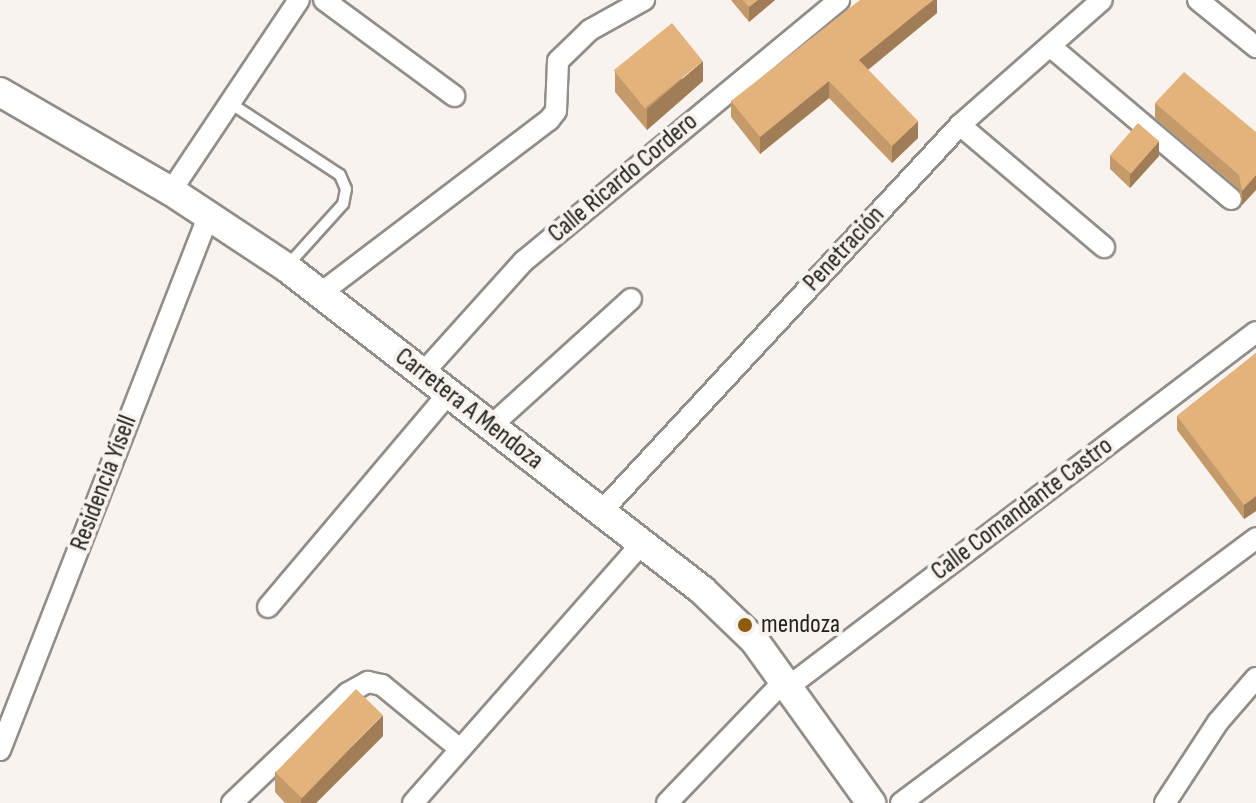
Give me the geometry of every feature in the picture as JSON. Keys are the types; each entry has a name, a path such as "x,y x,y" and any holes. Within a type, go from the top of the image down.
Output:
{"street":[{"path":"171,191 299,0"},
{"path":"324,0 454,96"},
{"path":"321,293 549,120 556,111 558,61 590,30 644,0"},
{"name":"Calle Ricardo Cordero","path":"423,373 524,261 839,0"},
{"name":"Penetración","path":"600,513 960,125 1102,0"},
{"path":"1198,0 1256,47"},
{"path":"1050,46 1231,199"},
{"name":"Carretera A Mendoza","path":"0,92 171,191 286,267 712,600 754,640 871,803"},
{"path":"960,125 1104,247"},
{"name":"Residencia Yisell","path":"0,750 208,217"},
{"path":"491,426 631,299"},
{"name":"Calle Comandante Castro","path":"667,803 786,684 1256,332"},
{"path":"268,607 449,393"},
{"path":"901,803 1256,538"},
{"path":"413,803 641,544"},
{"path":"1165,803 1218,722 1256,678"},
{"path":"232,803 354,687 368,682 382,685 460,749"}],"lane":[{"path":"230,103 340,175 346,189 343,204 286,267"}],"building":[{"path":"743,0 758,0 749,7"},
{"path":"860,0 933,0 859,60 918,121 892,146 829,81 760,137 731,101"},
{"path":"672,23 703,61 645,108 614,70"},
{"path":"1184,72 1256,132 1256,175 1242,191 1239,175 1155,103"},
{"path":"1138,123 1159,141 1131,174 1110,155"},
{"path":"1256,353 1256,496 1244,505 1177,416"},
{"path":"356,689 383,715 302,798 275,772"}],"place":[{"name":"mendoza","path":"745,625"}]}
